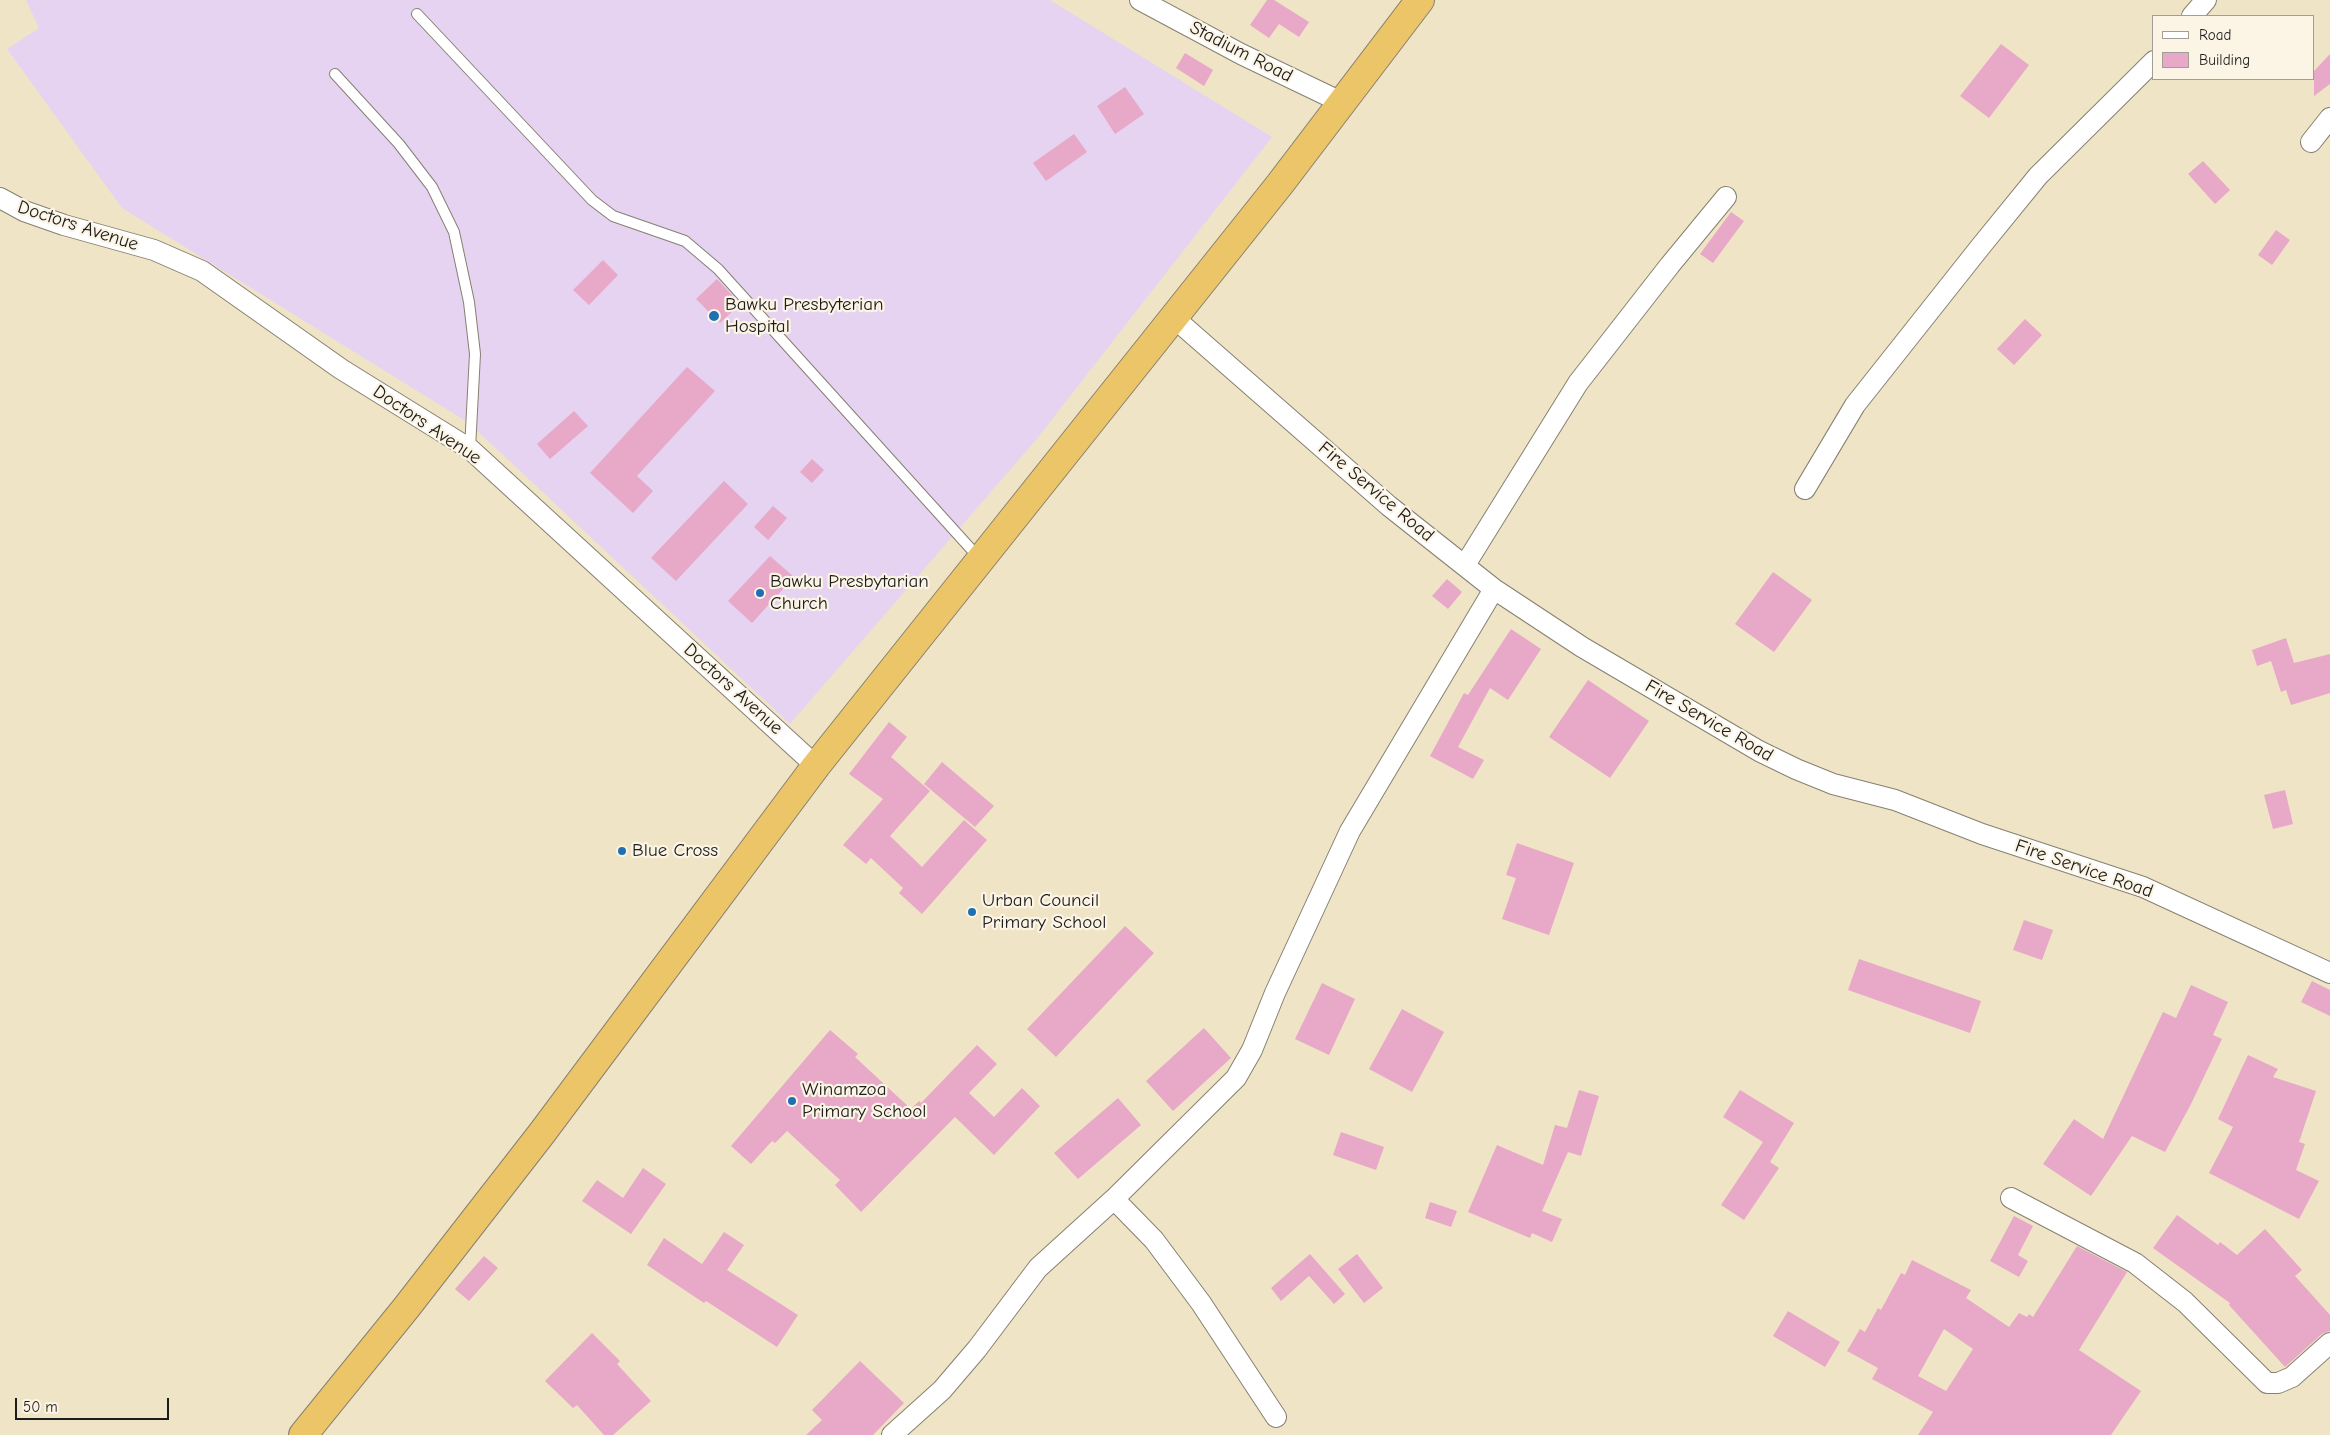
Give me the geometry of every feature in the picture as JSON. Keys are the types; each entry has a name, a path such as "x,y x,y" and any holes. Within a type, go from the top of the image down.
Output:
{"highway":[{"path":"304,1435 406,1308 542,1133 816,766 1343,103 1420,0"}],"street":[{"name":"Stadium Road","path":"1140,0 1242,54 1343,103"},
{"path":"2193,15 2206,0"},
{"path":"1805,490 1855,405 2038,176 2152,64"},
{"path":"2312,142 2330,118"},
{"path":"1464,565 1578,384 1670,265 1726,197"},
{"name":"Doctors Avenue","path":"0,198 24,211 64,225 154,250 202,271 340,369 470,449 816,766"},
{"name":"Fire Service Road","path":"1173,317 1389,506 1494,589 1582,647 1759,751 1833,784 1895,800 1982,834 2143,887 2330,973"},
{"path":"892,1435 942,1390 976,1350 1038,1268 1114,1199 1236,1078 1244,1066 1350,831 1494,589"},
{"path":"2011,1198 2135,1263 2185,1302 2267,1383 2278,1383 2292,1377 2330,1343"},
{"path":"1114,1199 1154,1240 1201,1303 1276,1417"}],"lane":[{"path":"417,14 592,200 613,216 685,241 718,269 980,560"},
{"path":"335,74 399,144 432,187 454,232 469,302 475,354 470,449"}],"shaded area":[{"name":"Bawku Presbyterian Hospital","path":"26,0 1050,0 1272,137 1035,441 790,724 469,423 122,208 7,49 39,28"}],"building":[{"path":"1267,0 1274,0 1309,22 1299,37 1279,24 1269,38 1250,25"},
{"path":"2001,44 2029,65 1989,118 1960,96"},
{"path":"1185,53 1213,70 1204,86 1176,68"},
{"path":"2330,54 2330,84 2314,96 2314,80 2315,70"},
{"path":"1125,87 1144,114 1115,134 1097,106"},
{"path":"1074,134 1087,152 1046,181 1033,163"},
{"path":"2203,161 2230,190 2215,204 2188,174"},
{"path":"1731,212 1744,221 1713,263 1700,254"},
{"path":"2276,230 2290,240 2272,265 2258,255"},
{"path":"603,260 618,275 589,305 573,290"},
{"path":"717,279 740,304 720,323 696,299"},
{"path":"2025,319 2042,335 2014,365 1997,349"},
{"path":"687,367 715,391 637,476 653,491 633,513 590,473"},
{"path":"574,411 588,426 550,459 537,444"},
{"path":"812,459 824,470 812,483 800,472"},
{"path":"724,481 748,504 676,581 651,558"},
{"path":"773,506 787,518 768,540 754,527"},
{"path":"770,556 794,577 752,623 728,601"},
{"path":"1773,572 1812,600 1774,652 1735,624"},
{"path":"1447,579 1462,592 1448,609 1432,596"},
{"path":"1511,629 1541,649 1508,700 1490,688 1458,747 1484,760 1473,779 1430,756 1464,693 1468,695"},
{"path":"2286,638 2294,663 2330,654 2330,693 2291,705 2286,690 2281,692 2271,661 2257,666 2252,650"},
{"path":"1588,680 1649,721 1610,778 1549,737"},
{"path":"889,722 907,737 891,757 930,791 890,836 922,867 964,820 987,840 922,914 899,893 903,888 871,858 866,864 843,845 883,799 849,774"},
{"path":"942,762 994,806 975,827 924,784"},
{"path":"2285,790 2293,824 2273,829 2264,795"},
{"path":"1517,843 1574,863 1549,935 1502,919 1516,878 1506,875"},
{"path":"2024,920 2053,930 2042,960 2013,950"},
{"path":"1125,926 1154,953 1056,1057 1027,1029"},
{"path":"1859,959 1981,1001 1970,1033 1848,990"},
{"path":"2312,981 2330,990 2330,1016 2301,1002"},
{"path":"1322,983 1355,999 1329,1055 1295,1039"},
{"path":"2191,985 2228,1002 2213,1035 2222,1039 2190,1106 2165,1152 2132,1136 2091,1196 2043,1164 2074,1119 2103,1139 2163,1012 2176,1018"},
{"path":"1402,1009 1444,1032 1412,1092 1369,1069"},
{"path":"1204,1028 1231,1058 1173,1111 1146,1081"},
{"path":"830,1030 858,1054 855,1057 911,1109 919,1101 921,1103 977,1045 997,1064 969,1093 994,1117 1022,1088 1040,1106 994,1155 955,1117 861,1212 835,1185 840,1180 787,1131 775,1143 772,1141 751,1164 731,1146"},
{"path":"2248,1055 2278,1069 2273,1077 2316,1091 2299,1142 2305,1144 2296,1170 2319,1181 2299,1219 2209,1173 2233,1127 2218,1119"},
{"path":"1579,1090 1599,1096 1581,1156 1568,1152 1542,1211 1562,1219 1552,1242 1532,1233 1530,1238 1468,1212 1497,1145 1543,1165 1555,1125 1567,1128"},
{"path":"1740,1090 1794,1123 1770,1162 1779,1168 1744,1220 1721,1205 1763,1142 1723,1117"},
{"path":"1118,1098 1141,1125 1078,1179 1054,1153"},
{"path":"1341,1132 1384,1147 1376,1170 1333,1155"},
{"path":"643,1168 666,1184 631,1234 582,1201 597,1180 623,1198"},
{"path":"1430,1202 1457,1211 1451,1227 1425,1218"},
{"path":"2177,1215 2218,1245 2220,1242 2237,1255 2265,1229 2302,1270 2295,1276 2330,1315 2330,1331 2322,1334 2285,1367 2229,1305 2230,1303 2153,1248"},
{"path":"2014,1216 2033,1226 2018,1255 2028,1261 2019,1277 1990,1261"},
{"path":"724,1232 744,1245 727,1270 798,1315 777,1347 706,1301 704,1303 647,1265 664,1238 702,1264"},
{"path":"2077,1246 2127,1272 2079,1350 2141,1391 2111,1435 1918,1435 1933,1412 1872,1379 1878,1368 1847,1351 1860,1329 1865,1332 1878,1308 1881,1310 1901,1273 1905,1275 1912,1260 1971,1290 1966,1298 2009,1327 2019,1313 2027,1317 2029,1314 2033,1317","holes":["1944,1329 1973,1349 1946,1391 1918,1376"]},
{"path":"1310,1254 1345,1294 1334,1304 1309,1276 1281,1301 1271,1288"},
{"path":"1357,1254 1383,1288 1364,1303 1338,1269"},
{"path":"484,1256 498,1268 469,1301 455,1289"},
{"path":"1788,1311 1840,1342 1825,1367 1773,1336"},
{"path":"592,1333 620,1361 617,1364 651,1401 613,1435 604,1435 577,1405 573,1408 545,1381"},
{"path":"860,1361 904,1403 873,1435 806,1435 822,1420 812,1410"}],"place":[{"name":"Bawku Presbyterian Hospital","path":"714,316"},
{"name":"Bawku Presbytarian Church","path":"760,593"},
{"name":"Blue Cross","path":"622,851"},
{"name":"Urban Council Primary School","path":"972,912"},
{"name":"Winamzoa Primary School","path":"792,1101"}]}
